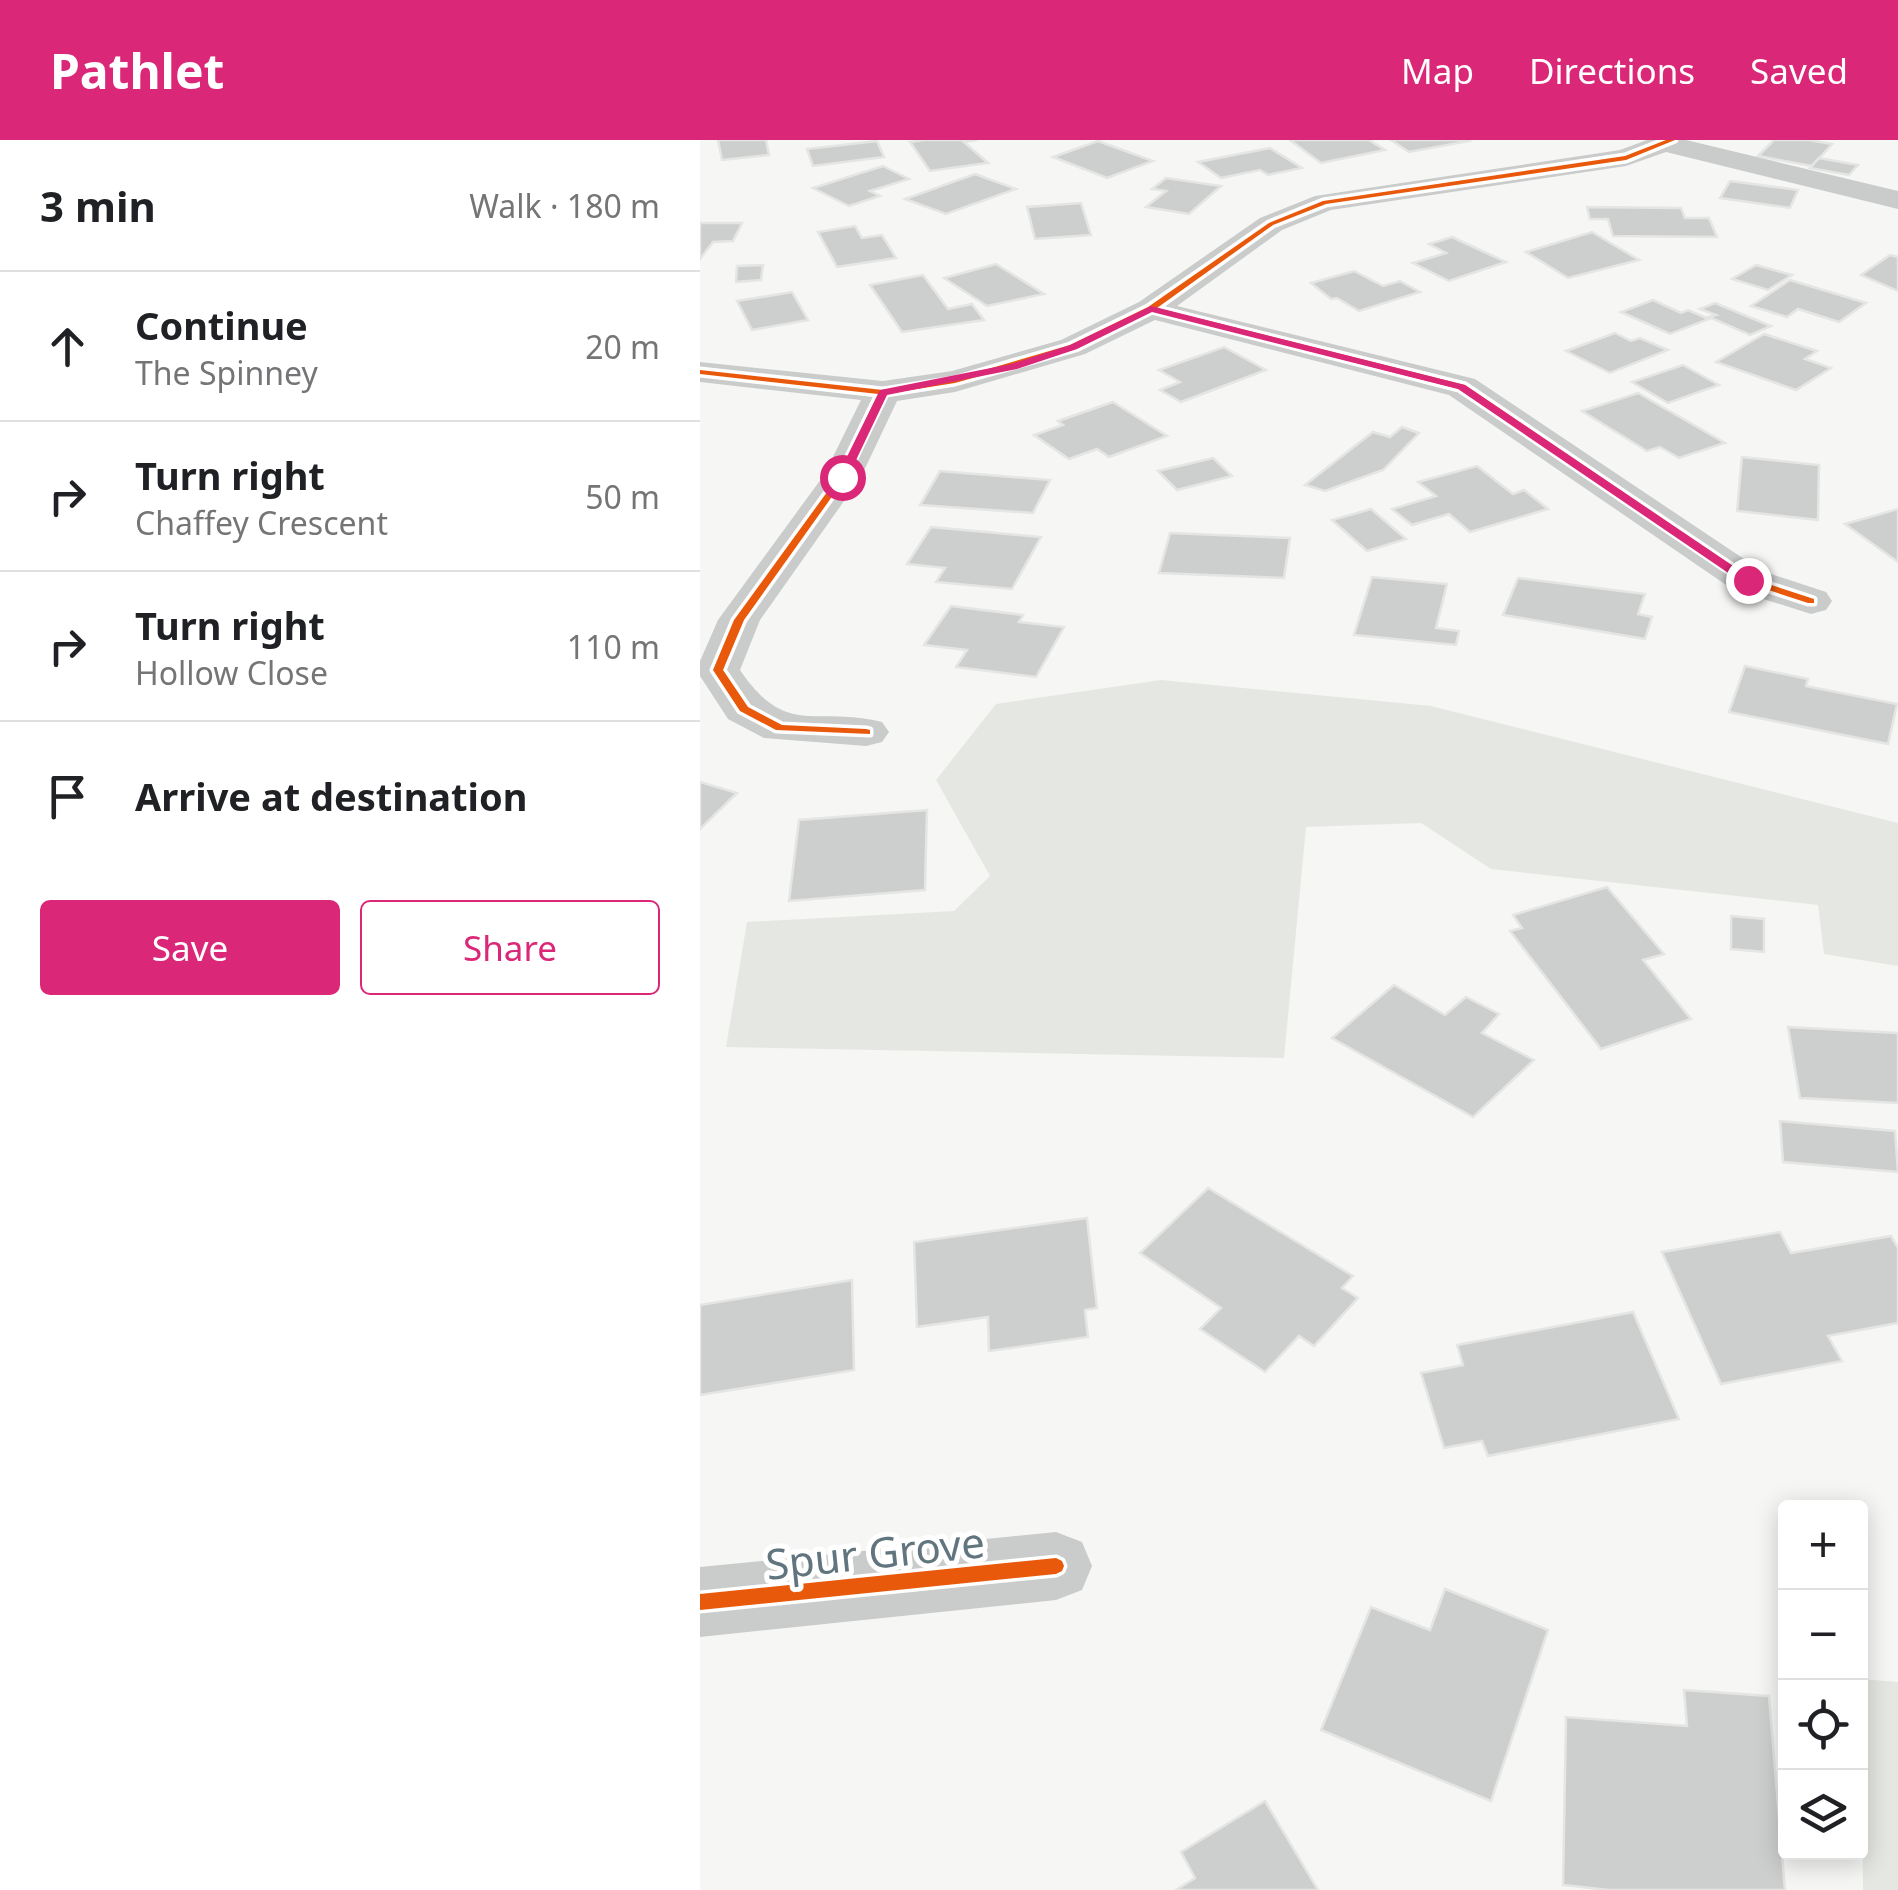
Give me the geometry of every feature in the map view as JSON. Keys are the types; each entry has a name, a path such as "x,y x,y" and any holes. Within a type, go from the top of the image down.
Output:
{"street":[{"path":"700,372 883,392 1013,366 1073,347 1151,309 1271,224 1325,202 1587,165 1626,158 1669,142 1898,200"},
{"path":"1151,309 1462,387 1748,580 1811,601"},
{"path":"866,732 780,728 744,709 718,670 739,620 842,477 883,392"},
{"name":"Spur Grove","path":"700,1602 1056,1566"}],"shaded area":[{"path":"1161,680 1431,706 1898,823 1898,966 1824,954 1818,905 1491,869 1421,823 1306,827 1284,1058 726,1047 747,922 954,911 990,876 936,780 996,704"},
{"path":"1868,1680 1898,1682 1898,1890 1863,1890 1863,1860 1868,1860"}],"building":[{"path":"718,140 766,140 769,155 722,160"},
{"path":"977,140 964,142 988,163 930,171 910,142"},
{"path":"1290,140 1369,140 1385,150 1321,163"},
{"path":"1391,140 1467,140 1469,141 1409,152"},
{"path":"1774,140 1832,144 1812,166 1758,156"},
{"path":"877,141 884,157 813,166 807,149"},
{"path":"1098,141 1153,161 1107,178 1053,157"},
{"path":"1270,148 1302,168 1268,175 1260,170 1221,178 1198,162"},
{"path":"1819,158 1858,165 1849,175 1810,168"},
{"path":"883,166 909,179 870,191 880,196 849,206 813,188"},
{"path":"975,174 1016,189 946,214 905,199"},
{"path":"1166,178 1221,186 1189,214 1146,207 1166,191 1152,189"},
{"path":"1730,181 1798,190 1790,208 1720,198"},
{"path":"1081,203 1091,235 1035,239 1027,207"},
{"path":"1587,207 1681,208 1685,218 1709,218 1717,237 1613,236 1608,219 1590,219"},
{"path":"700,223 742,223 733,241 713,242 700,259"},
{"path":"855,226 862,238 882,235 896,258 837,267 818,232"},
{"path":"1592,232 1639,260 1568,278 1526,252"},
{"path":"1452,237 1506,262 1449,281 1413,263 1446,253 1429,244"},
{"path":"1890,255 1898,257 1898,291 1861,275"},
{"path":"996,264 1044,294 987,306 944,278"},
{"path":"763,265 761,280 736,282 737,266"},
{"path":"1756,265 1792,275 1768,290 1732,279"},
{"path":"1354,271 1383,286 1400,281 1420,292 1359,311 1337,298 1331,299 1311,283"},
{"path":"923,275 948,309 972,304 984,320 902,332 870,285"},
{"path":"1790,280 1866,303 1839,322 1798,309 1787,317 1751,306"},
{"path":"792,292 808,320 752,330 737,301"},
{"path":"1653,300 1681,313 1688,310 1709,319 1670,334 1621,312"},
{"path":"1715,303 1771,326 1750,335 1700,309"},
{"path":"1615,333 1668,350 1610,373 1566,351"},
{"path":"1764,334 1817,351 1805,359 1831,368 1796,390 1716,362"},
{"path":"1224,347 1266,370 1181,402 1160,390 1180,382 1159,370"},
{"path":"1683,365 1719,385 1668,403 1632,382"},
{"path":"1638,393 1725,443 1679,458 1660,447 1647,451 1582,411"},
{"path":"1113,402 1167,436 1109,457 1097,449 1069,459 1034,435 1063,425 1058,421"},
{"path":"1402,427 1419,433 1383,470 1325,491 1305,485 1373,432 1390,437"},
{"path":"1742,457 1819,465 1818,520 1737,511"},
{"path":"1213,458 1232,476 1177,490 1158,471"},
{"path":"1477,466 1513,494 1524,490 1548,509 1470,532 1449,514 1412,525 1392,509 1436,496 1418,482"},
{"path":"940,471 1050,480 1033,513 920,505"},
{"path":"1371,509 1406,539 1367,551 1332,520"},
{"path":"1898,509 1898,562 1845,524"},
{"path":"931,527 1041,537 1012,589 936,582 945,568 907,564"},
{"path":"1170,533 1290,538 1284,578 1159,573"},
{"path":"1372,577 1447,584 1436,628 1459,631 1456,645 1354,635"},
{"path":"1518,578 1645,594 1638,614 1652,617 1645,639 1503,615"},
{"path":"951,606 1023,615 1019,622 1064,627 1036,677 956,667 967,650 924,645"},
{"path":"1745,666 1808,679 1806,686 1897,704 1888,744 1729,712"},
{"path":"700,782 737,793 700,829"},
{"path":"927,810 925,890 789,901 799,820"},
{"path":"1607,887 1664,954 1643,960 1691,1019 1601,1049 1510,931 1522,928 1513,915"},
{"path":"1731,916 1764,919 1764,952 1731,949"},
{"path":"1394,985 1445,1015 1466,997 1499,1014 1482,1033 1534,1060 1473,1117 1332,1038"},
{"path":"1788,1027 1898,1033 1898,1103 1800,1098"},
{"path":"1780,1121 1895,1131 1898,1172 1783,1162"},
{"path":"1208,1188 1353,1276 1342,1288 1358,1298 1314,1346 1299,1336 1265,1372 1200,1329 1221,1308 1140,1253"},
{"path":"1087,1218 1097,1308 1085,1310 1088,1337 989,1351 988,1317 917,1327 914,1242"},
{"path":"1780,1232 1791,1253 1891,1236 1898,1248 1898,1323 1828,1336 1842,1361 1721,1384 1662,1252"},
{"path":"852,1280 854,1370 700,1395 700,1305"},
{"path":"1633,1312 1679,1419 1488,1456 1482,1441 1444,1448 1421,1373 1463,1365 1457,1345"},
{"path":"1445,1589 1548,1630 1491,1801 1321,1730 1371,1607 1430,1630"},
{"path":"1684,1690 1769,1696 1778,1805 1778,1860 1783,1860 1785,1890 1609,1890 1563,1885 1566,1717 1687,1726"},
{"path":"1265,1801 1318,1890 1176,1890 1195,1878 1181,1852"}],"cycle path":[{"path":"700,372 883,392 955,381 1073,347 1151,309 1271,224 1325,202 1626,158 1672,140"},
{"path":"1151,309 1462,387 1747,580 1811,601"},
{"path":"866,732 780,728 744,709 718,670 739,620 842,477 883,392"},
{"path":"700,1602 1056,1566"}],"route":[{"path":"842,477 883,392 955,381 1013,366 1073,347 1151,309 1462,387 1748,580"}]}
